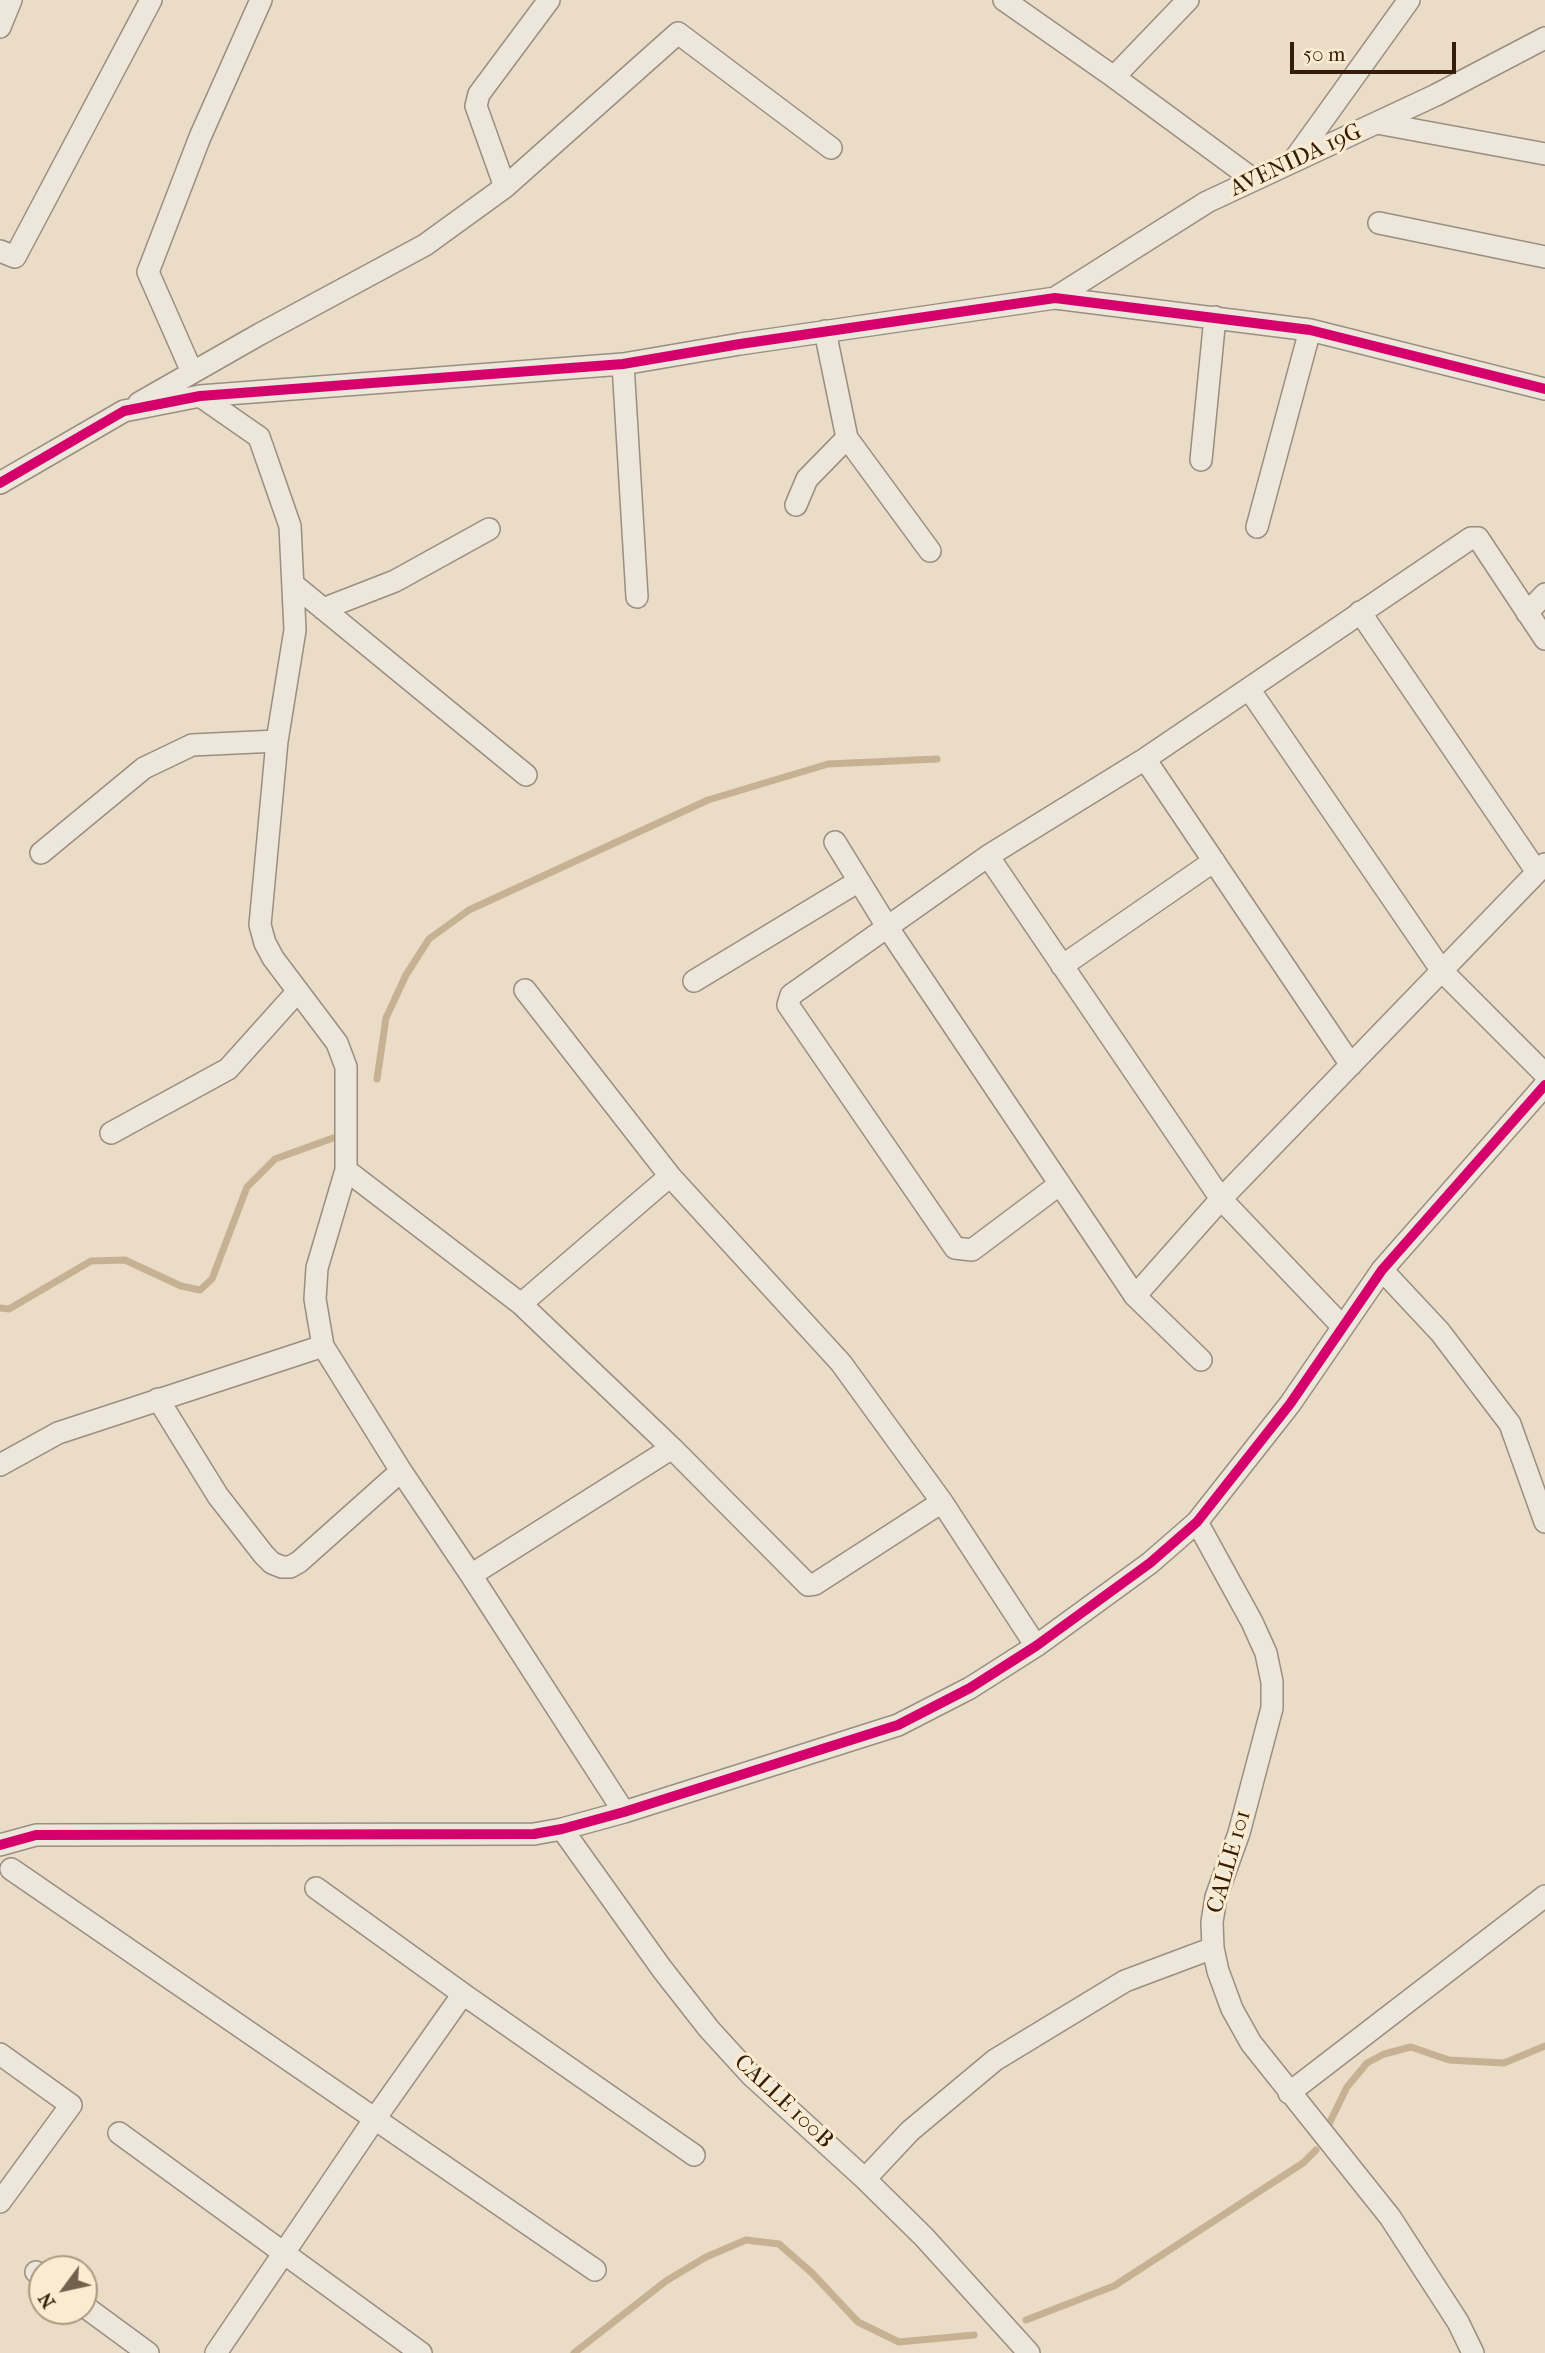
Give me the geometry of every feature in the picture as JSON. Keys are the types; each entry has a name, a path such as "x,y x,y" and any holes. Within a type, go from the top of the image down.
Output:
{"street":[{"path":"0,27 11,0"},
{"path":"0,251 15,257 151,0"},
{"path":"192,372 148,272 200,138 261,0"},
{"path":"506,187 476,106 479,94 549,0"},
{"path":"1003,0 1114,77 1254,180"},
{"path":"1114,77 1188,0"},
{"path":"1292,162 1409,0"},
{"path":"0,483 192,372 425,245 506,187 678,33 831,148"},
{"name":"AVENIDA 19G","path":"1055,298 1207,202 1377,123 1545,38"},
{"path":"1377,123 1545,154"},
{"path":"1379,223 1545,257"},
{"path":"124,411 200,396 623,365 825,331 1055,298 1310,330 1545,389"},
{"path":"1201,460 1215,317"},
{"path":"1257,527 1310,330"},
{"path":"825,331 847,439 930,551"},
{"path":"623,365 637,597"},
{"path":"200,396 258,438 289,526 295,630 277,741 260,925 273,958 337,1043 346,1066 346,1170 317,1268 315,1299 323,1346 401,1471 624,1812"},
{"path":"796,505 807,479 847,439"},
{"path":"323,609 395,581 489,529"},
{"path":"1060,1184 972,1250 955,1248 788,1005 791,995 988,856 1145,759 1475,537 1545,639"},
{"path":"293,584 526,775"},
{"path":"1527,613 1545,594"},
{"path":"1136,1296 1221,1199 1541,868 1360,612"},
{"path":"1249,689 1442,971 1545,1074"},
{"path":"41,853 144,768 192,746 277,741"},
{"path":"1145,759 1351,1065"},
{"path":"835,842 888,928 1136,1296 1201,1360"},
{"path":"988,856 1221,1199 1342,1326"},
{"path":"1062,966 1214,861"},
{"path":"694,981 859,881"},
{"path":"525,990 670,1176 830,1349 942,1503 1036,1646"},
{"path":"111,1133 228,1069 298,991"},
{"path":"0,1845 36,1835 534,1834 624,1812 898,1725 970,1688 1036,1646 1150,1563 1197,1522 1290,1404 1382,1270 1545,1085"},
{"path":"346,1170 521,1304 672,1448 808,1585 815,1584 942,1503"},
{"path":"521,1304 670,1176"},
{"path":"1382,1270 1440,1332 1510,1424 1545,1522"},
{"path":"0,1465 58,1433 323,1346"},
{"path":"158,1399 218,1496 264,1555 272,1563 282,1567 290,1567 299,1562 401,1471"},
{"path":"471,1576 672,1448"},
{"name":"CALLE 101","path":"1197,1522 1252,1622 1266,1653 1272,1682 1272,1708 1239,1833 1216,1897 1212,1922 1213,1948 1218,1972 1231,2008 1251,2043 1390,2217 1458,2322 1473,2353"},
{"name":"CALLE 100B","path":"562,1829 662,1969 709,2029 751,2075 924,2237 1029,2353"},
{"path":"11,1869 595,2270"},
{"path":"316,1888 694,2155"},
{"path":"1289,2093 1545,1896"},
{"path":"865,2179 910,2131 995,2060 1125,1981 1213,1948"},
{"path":"216,2353 463,1994"},
{"path":"0,2202 72,2105 2,2061"},
{"path":"119,2133 421,2353"},
{"path":"98,2316 148,2353"}],"waterway":[{"path":"377,1079 386,1018 406,975 429,939 469,910 708,800 828,764 937,759"},
{"path":"0,1308 9,1309 91,1261 125,1260 181,1286 200,1290 212,1279 247,1187 275,1159 333,1138"},
{"path":"1328,2126 1347,2087 1367,2063 1384,2054 1411,2047 1449,2060 1504,2063 1545,2046"},
{"path":"1026,2320 1114,2286 1303,2163 1316,2150"},
{"path":"574,2353 666,2281 706,2257 746,2240 779,2244 812,2273 858,2322 899,2342 974,2335"}],"cycle path":[{"path":"0,483 124,411 200,396 623,364 740,344 1055,298 1310,330 1545,389"},
{"path":"0,1845 36,1835 534,1834 624,1812 898,1725 970,1688 1036,1646 1150,1563 1197,1522 1290,1404 1382,1270 1545,1085"}]}
